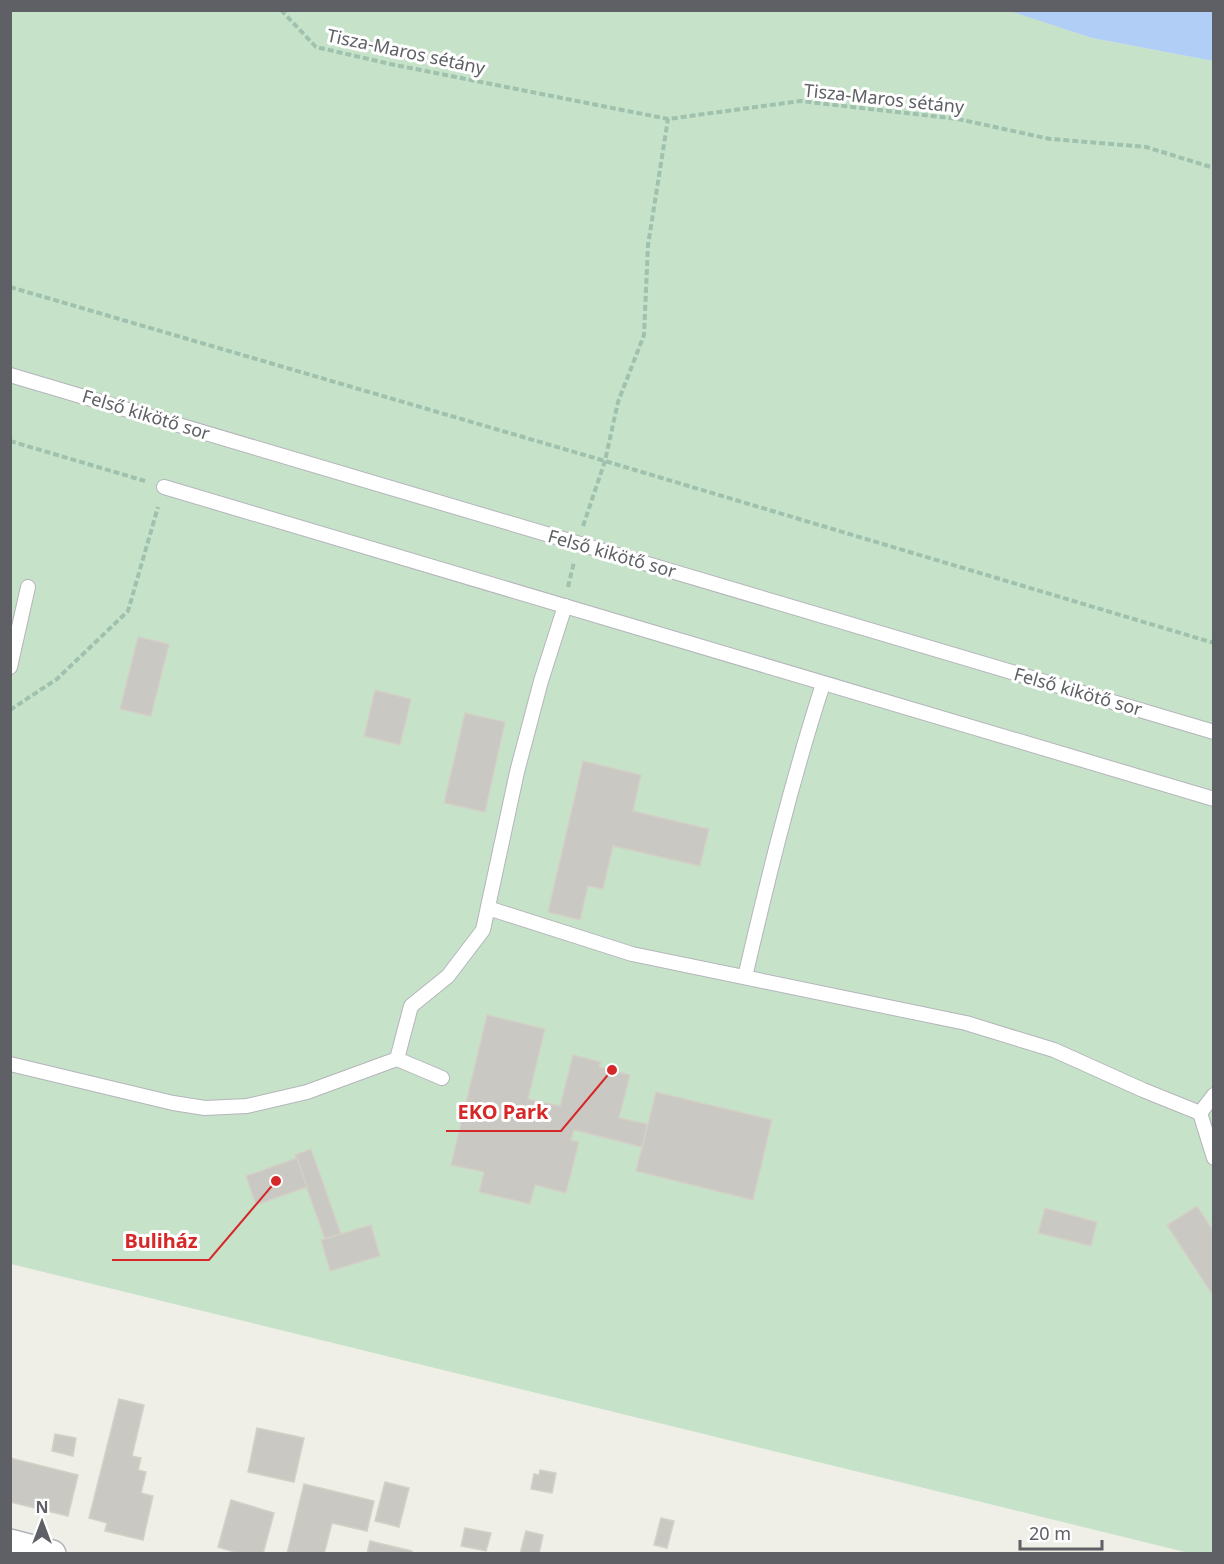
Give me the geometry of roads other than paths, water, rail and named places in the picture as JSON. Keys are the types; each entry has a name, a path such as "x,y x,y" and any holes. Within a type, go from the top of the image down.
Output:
{"street":[{"path":"10,1543 52,1554"}],"lane":[{"name":"Felső kikötő sor","path":"10,375 1214,732"},
{"path":"164,486 1214,799"},
{"path":"10,667 28,587"},
{"path":"397,1059 411,1006 448,976 483,930 523,749 541,681 565,606"},
{"path":"745,977 781,826 823,684"},
{"path":"488,908 632,954 977,1027 1054,1050 1200,1113"},
{"path":"10,1064 173,1103 205,1108 247,1106 308,1092 397,1059 442,1078"},
{"path":"1200,1113 1214,1095"},
{"path":"1200,1113 1214,1158"}],"water":[{"path":"1010,11 1213,11 1213,61 1092,38"}],"place":[{"name":"EKO Park","path":"612,1070"},
{"name":"Buliház","path":"276,1181"}]}
